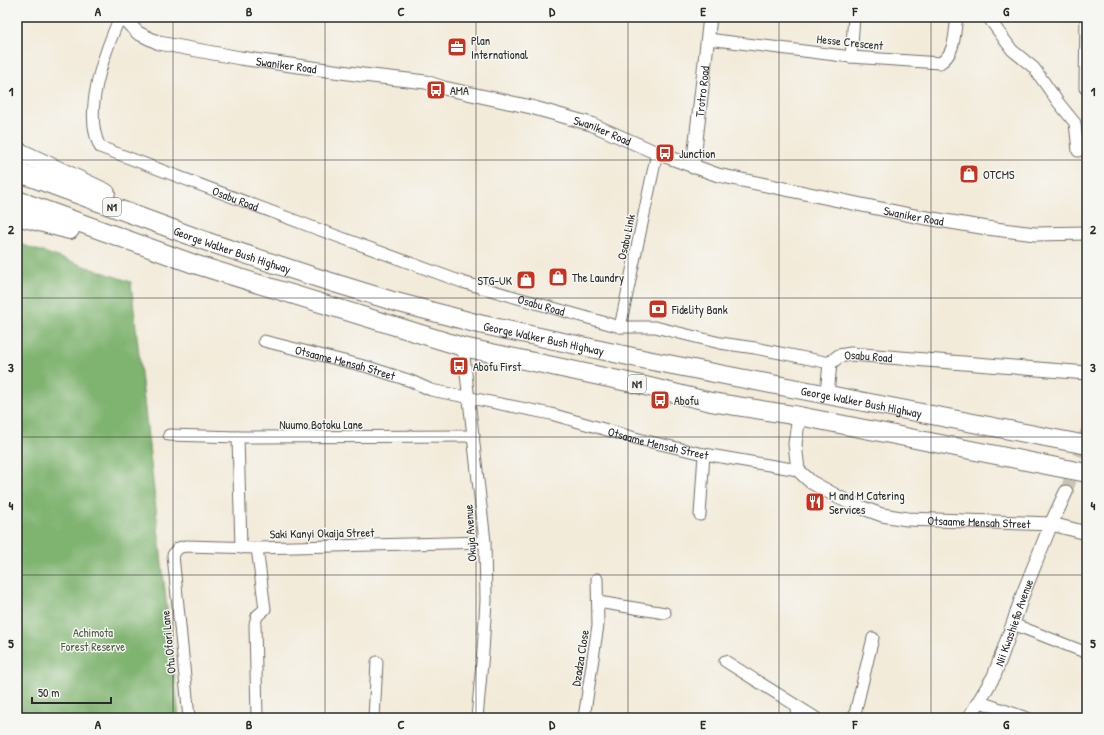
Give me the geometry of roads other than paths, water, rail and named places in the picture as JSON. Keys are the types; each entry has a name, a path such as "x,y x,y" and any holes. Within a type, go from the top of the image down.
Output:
{"highway":[{"path":"17,151 208,242"},
{"name":"George Walker Bush Highway","path":"17,172 208,242 389,300 479,324 598,350 1087,445"},
{"name":"George Walker Bush Highway","path":"17,200 194,264 463,347 637,384 711,402 799,416 1087,472"},
{"path":"17,216 194,264"}],"street":[{"name":"Osabu Road","path":"120,17 103,58 93,113 96,138 100,147 312,227 462,282 620,327 655,327 720,343 755,348 830,363 839,356 852,354 1087,373"},
{"name":"Swaniker Road","path":"124,17 125,20 138,33 159,43 240,58 426,82 444,88 531,107 592,124 657,153 718,175 845,202 980,227 1035,234 1087,233"},
{"name":"Trotro Road","path":"693,167 710,17"},
{"path":"852,57 854,17"},
{"name":"Hesse Crescent","path":"708,39 852,57 940,63 947,58 952,50 957,17"},
{"path":"988,17 1012,50 1034,68 1058,102 1076,123 1078,151"},
{"path":"1085,88 1086,17"},
{"name":"Osabu Link","path":"620,327 657,153"},
{"name":"Otsaame Mensah Street","path":"264,341 368,367 411,381 431,390 551,414 642,440 704,454 798,470 811,482 826,491 860,507 882,515 914,520 1051,524 1087,534"},
{"name":"Okuja Avenue","path":"463,347 470,398 485,542 486,600 477,718"},
{"path":"827,394 830,363"},
{"path":"798,470 796,444 799,416"},
{"name":"Nuumo Botoku Lane","path":"169,435 238,437 474,436"},
{"path":"238,437 241,548"},
{"path":"700,515 704,454"},
{"name":"Nii Kwashiefio Avenue","path":"969,718 980,702 994,676 1023,594 1051,524 1066,492"},
{"name":"Saki Kanyi Okaija Street","path":"174,564 173,555 178,548 186,546 257,548 485,542"},
{"path":"257,548 265,609 257,616 255,624 257,718"},
{"name":"Otu Ofori Lane","path":"174,564 189,718"},
{"name":"Dzadza Close","path":"584,718 598,625 597,579"},
{"path":"598,602 665,613"},
{"path":"1013,624 1087,653"},
{"path":"854,718 872,638"},
{"path":"725,661 797,713 816,718"},
{"path":"374,718 377,662"},
{"path":"980,702 1027,718"}],"tunnel":[{"path":"1066,492 1087,431"}],"place":[{"name":"Plan International","path":"457,47"},
{"name":"AMA","path":"436,90"},
{"name":"Junction","path":"665,153"},
{"name":"OTCMS","path":"969,174"},
{"name":"The Laundry","path":"558,277"},
{"name":"STG-UK","path":"526,280"},
{"name":"Fidelity Bank","path":"658,309"},
{"name":"Abofu First","path":"459,366"},
{"name":"Abofu","path":"660,400"},
{"name":"M and M Catering Services","path":"815,502"}],"park label":[{"name":"Achimota Forest Reserve","path":"93,639"}]}
